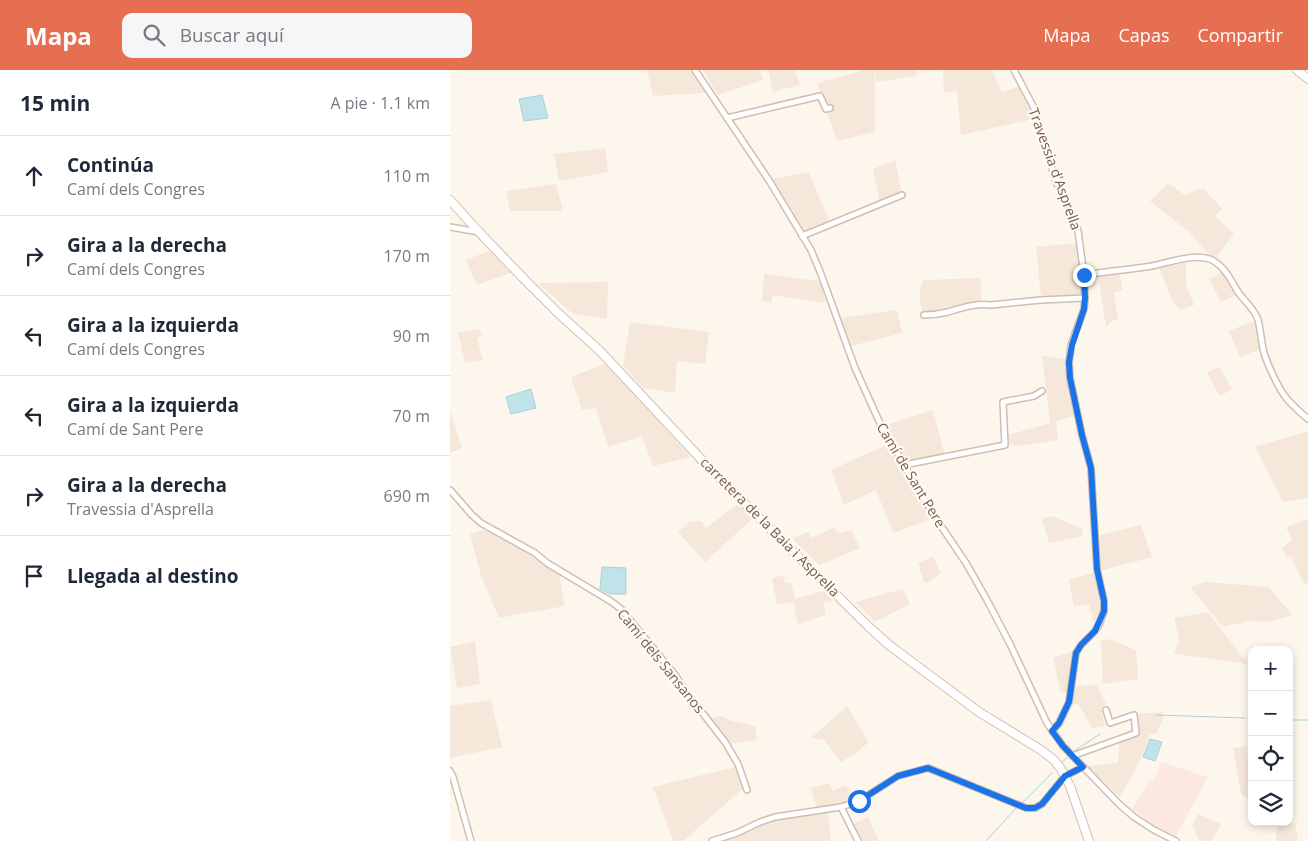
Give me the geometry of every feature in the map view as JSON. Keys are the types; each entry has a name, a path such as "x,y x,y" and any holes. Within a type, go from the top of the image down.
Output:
{"main road":[{"path":"1297,70 1308,79"},
{"name":"carretera de la Baia i Asprella","path":"450,200 558,313 617,368 715,474 869,627 889,645 979,712 1054,760 1065,776 1089,841"}],"street":[{"name":"Camí de Sant Pere","path":"695,70 770,182 802,236 818,267 844,341 879,421 987,600 1047,723 1063,746 1119,804 1154,830 1176,841"},
{"name":"Travessia d'Asprella","path":"1014,70 1034,108 1055,179 1071,211 1078,231 1085,298 1084,309 1072,345 1069,370 1082,435 1091,468 1097,569 1104,601 1104,611 1095,631 1076,653 1069,702 1059,723 1052,731"},
{"path":"728,118 820,96 826,109 830,108"},
{"path":"802,236 902,196"},
{"path":"450,227 479,232"},
{"path":"1084,275 1152,266 1198,257 1211,259 1232,280 1239,293 1257,315 1265,356 1284,396 1308,419"},
{"path":"924,316 983,304 1085,298"},
{"path":"904,465 1005,445 1003,402 1034,396 1042,391"},
{"name":"Camí dels Sansanos","path":"450,490 481,523 535,553 547,563 621,609 676,676 725,742 738,764 746,790"},
{"path":"1072,756 1136,733 1134,715 1110,723 1106,710"},
{"path":"712,841 737,834 760,822 775,817 841,807 859,801 898,776 928,768 1026,808 1035,808 1048,799 1065,776 1083,767"},
{"path":"450,771 471,841"},
{"path":"841,807 858,841"}],"shaded area":[{"path":"647,70 692,70 707,93 653,96"},
{"path":"703,70 760,70 763,80 718,95"},
{"path":"768,70 795,70 800,85 773,92"},
{"path":"859,70 875,70 875,132 837,141 817,83 859,72"},
{"path":"876,70 916,70 917,76 876,82"},
{"path":"943,70 992,70 1002,92 1019,87 1034,119 961,135 957,91 944,93"},
{"path":"605,148 608,172 559,181 554,154"},
{"path":"895,160 902,193 880,202 873,169"},
{"path":"809,172 829,221 804,231 773,179"},
{"path":"1168,183 1185,195 1203,188 1222,209 1215,216 1234,234 1216,258 1207,252 1189,232 1150,201"},
{"path":"556,184 563,211 510,211 506,191"},
{"path":"1077,243 1083,295 1041,298 1036,247"},
{"path":"491,250 513,272 477,285 466,260"},
{"path":"1186,262 1186,284 1194,305 1181,310 1172,300 1159,267"},
{"path":"1119,272 1123,290 1114,293 1118,320 1112,321 1106,327 1098,275"},
{"path":"1222,272 1237,295 1221,302 1209,279"},
{"path":"764,274 820,281 826,303 773,295 771,303 762,301"},
{"path":"981,278 981,301 945,311 923,314 920,290 923,280"},
{"path":"608,282 607,319 573,314 538,283"},
{"path":"897,310 902,333 851,346 841,318"},
{"path":"1256,320 1260,349 1240,357 1229,331"},
{"path":"630,322 709,332 705,364 677,361 675,393 643,388 623,365"},
{"path":"480,329 482,336 477,338 483,360 465,363 458,333"},
{"path":"1042,356 1065,359 1075,416 1056,421 1058,440 1020,446 1008,444 1008,435 1050,423"},
{"path":"607,363 691,457 653,466 642,436 608,447 596,408 582,410 571,377"},
{"path":"1220,367 1232,390 1219,396 1207,372"},
{"path":"450,410 462,448 450,453"},
{"path":"933,410 945,456 907,462 886,425"},
{"path":"1308,431 1308,498 1283,502 1255,447"},
{"path":"886,445 932,519 893,533 876,490 844,505 831,470"},
{"path":"739,503 753,518 705,562 678,532 690,522 701,521 706,528"},
{"path":"1053,516 1082,529 1083,536 1049,543 1042,519"},
{"path":"1308,519 1308,582 1304,584 1291,556 1287,558 1282,548 1292,540 1286,527"},
{"path":"1141,525 1152,557 1100,571 1100,535"},
{"path":"835,527 837,533 851,530 860,548 819,565 792,538 808,532 812,538"},
{"path":"487,529 538,559 559,574 565,606 499,618 481,576 470,534"},
{"path":"933,557 941,573 927,583 924,582 918,563"},
{"path":"1094,573 1102,608 1095,625 1089,605 1074,606 1069,579"},
{"path":"783,575 785,583 791,583 795,599 824,591 833,601 823,603 826,615 798,624 793,602 777,604 772,579"},
{"path":"1206,582 1269,587 1292,615 1268,622 1248,621 1223,627 1191,588"},
{"path":"903,589 910,604 875,622 855,602"},
{"path":"1208,612 1248,664 1174,654 1179,639 1174,618"},
{"path":"1110,639 1136,650 1138,679 1103,684 1101,641"},
{"path":"475,641 480,684 457,688 450,647"},
{"path":"1075,650 1068,692 1061,693 1053,658"},
{"path":"1097,685 1106,704 1101,707 1105,726 1093,728 1078,704 1071,705 1074,686"},
{"path":"491,700 502,747 450,758 450,706"},
{"path":"847,706 868,743 841,762 824,740 811,738"},
{"path":"1162,712 1164,718 1156,734 1150,734 1141,759 1120,797 1087,766 1118,763 1119,746 1116,742 1139,734 1138,714"},
{"path":"722,716 729,720 755,726 757,740 731,744 711,718"},
{"path":"1246,746 1248,798 1241,794 1233,748"},
{"path":"1161,762 1208,777 1176,836 1150,823 1132,809 1150,780 1154,781"},
{"path":"735,767 743,789 683,841 673,841 653,787"},
{"path":"828,783 833,791 846,785 854,800 841,805 817,809 811,788"},
{"path":"828,812 831,841 719,841 738,836 774,820"},
{"path":"1198,814 1221,824 1212,841 1198,839 1192,825"},
{"path":"868,817 879,841 861,841 853,824"},
{"path":"1293,823 1295,823 1298,841 1276,841 1277,826 1293,826"}],"water":[{"path":"542,95 548,118 524,121 519,99"},
{"path":"531,389 536,408 511,414 506,397"},
{"path":"602,567 626,568 626,594 610,594 600,589"},
{"path":"1150,739 1162,742 1155,761 1143,757"}],"waterway":[{"path":"1156,715 1245,718"},
{"path":"1293,720 1308,720"},
{"path":"1073,752 1100,734"},
{"path":"1060,764 1067,758"},
{"path":"1022,803 1052,773"},
{"path":"986,841 1017,807"}],"route":[{"path":"859,801 898,776 928,768 1026,808 1035,808 1048,799 1065,776 1083,767 1052,731 1065,713 1069,702 1076,653 1095,631 1104,611 1104,601 1097,569 1091,468 1070,378 1069,362 1072,345 1084,309 1084,275"}]}
